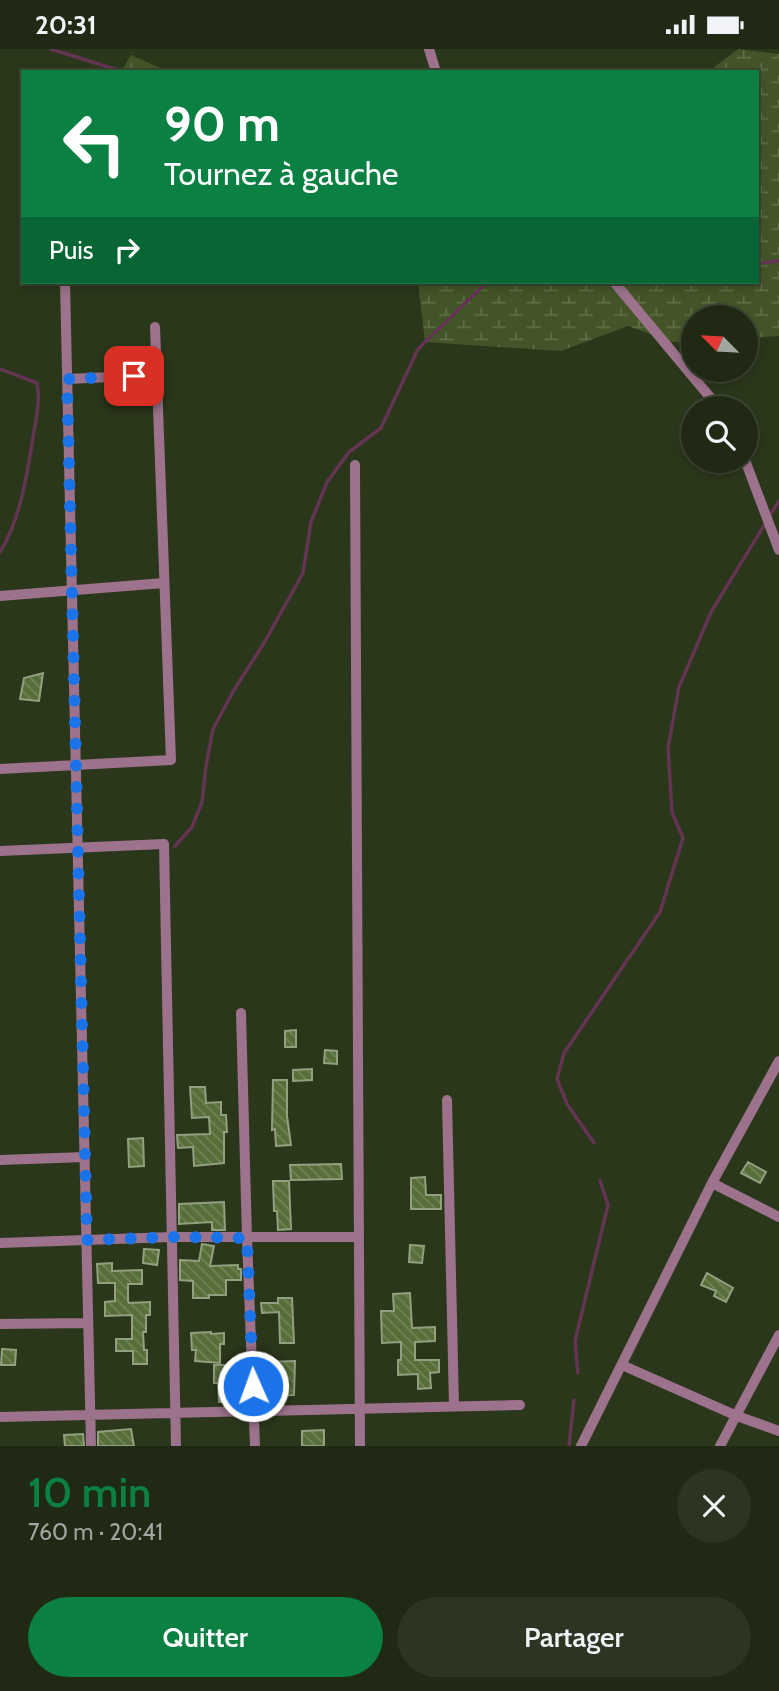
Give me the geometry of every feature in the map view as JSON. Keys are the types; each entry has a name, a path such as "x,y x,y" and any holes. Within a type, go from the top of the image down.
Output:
{"street":[{"path":"429,49 435,70"},
{"path":"65,284 91,1446"},
{"path":"616,284 709,396"},
{"path":"0,769 171,760 155,327"},
{"path":"67,379 156,375"},
{"path":"355,465 360,1446"},
{"path":"750,473 779,549"},
{"path":"0,596 164,583"},
{"path":"0,851 164,844 176,1446"},
{"path":"241,1013 255,1446"},
{"path":"581,1446 712,1183 779,1061"},
{"path":"447,1100 454,1406"},
{"path":"0,1160 85,1157"},
{"path":"712,1183 779,1217"},
{"path":"0,1243 172,1237 358,1237"},
{"path":"0,1324 89,1323"},
{"path":"720,1446 779,1336"},
{"path":"622,1365 737,1416 779,1430"},
{"path":"0,1417 520,1405"}],"green space":[{"path":"738,49 779,54 779,336 758,337 758,305 681,305 681,342 672,342 628,326 561,351 425,342 418,284 759,284 759,70 711,70"},
{"path":"131,55 165,70 122,70"}],"building":[{"path":"43,673 39,701 20,699 24,678"},
{"path":"296,1030 296,1047 285,1047 285,1031"},
{"path":"325,1050 337,1051 337,1064 324,1063"},
{"path":"312,1069 312,1080 293,1081 293,1070"},
{"path":"273,1080 287,1080 287,1116 291,1145 276,1146 275,1129 272,1130"},
{"path":"190,1087 205,1087 206,1103 221,1102 221,1115 226,1115 227,1132 224,1132 224,1163 194,1166 193,1147 178,1148 177,1135 210,1134 209,1117 192,1118"},
{"path":"143,1138 144,1166 129,1167 128,1139"},
{"path":"748,1162 766,1172 760,1183 741,1173"},
{"path":"341,1164 342,1179 291,1180 290,1165"},
{"path":"425,1177 426,1195 441,1195 441,1209 411,1209 411,1178"},
{"path":"273,1181 289,1181 291,1229 278,1230"},
{"path":"224,1202 225,1230 212,1230 212,1222 179,1224 179,1204"},
{"path":"202,1244 214,1246 210,1266 238,1265 238,1269 241,1269 241,1280 226,1280 226,1295 193,1298 193,1281 180,1280 180,1260 199,1261"},
{"path":"410,1245 424,1246 422,1263 409,1262"},
{"path":"144,1249 159,1250 157,1265 143,1263"},
{"path":"112,1263 112,1271 142,1270 142,1284 128,1284 128,1301 150,1302 150,1315 146,1315 146,1332 143,1332 147,1364 133,1364 133,1351 116,1351 116,1339 132,1339 132,1315 105,1316 105,1302 115,1301 115,1283 98,1283 97,1264"},
{"path":"707,1273 733,1288 726,1302 714,1296 716,1291 701,1285"},
{"path":"410,1293 412,1328 435,1327 435,1341 415,1342 415,1360 439,1360 439,1372 430,1373 431,1388 418,1389 418,1374 398,1375 401,1342 382,1343 381,1311 394,1311 393,1294"},
{"path":"278,1298 292,1298 294,1343 280,1343 279,1312 262,1313 261,1303 278,1303"},
{"path":"191,1333 224,1333 224,1344 220,1344 220,1363 195,1361 196,1350 192,1350"},
{"path":"2,1349 16,1350 15,1365 1,1365"},
{"path":"295,1361 294,1395 264,1396 265,1362"},
{"path":"214,1365 243,1365 246,1397 235,1397 235,1402 219,1402 218,1383 214,1383"},
{"path":"131,1429 134,1446 98,1446 98,1432"},
{"path":"324,1430 324,1446 302,1446 302,1431"},
{"path":"83,1434 84,1446 65,1446 64,1435"}],"waterway":[{"path":"51,49 118,70"},
{"path":"759,263 779,261"},
{"path":"175,846 192,827 202,802 213,729 303,573 311,522 327,482 349,452 381,428 418,349 485,284"},
{"path":"0,369 37,383 38,395 23,493 13,525 0,552"},
{"path":"594,1143 567,1104 557,1079 564,1053 660,912 683,838 672,812 668,748 679,687 711,612 779,501"},
{"path":"578,1373 575,1341 608,1205 600,1181"},
{"path":"569,1446 574,1400"}],"route":[{"path":"134,376 67,379 87,1240 247,1238 253,1386"}]}
